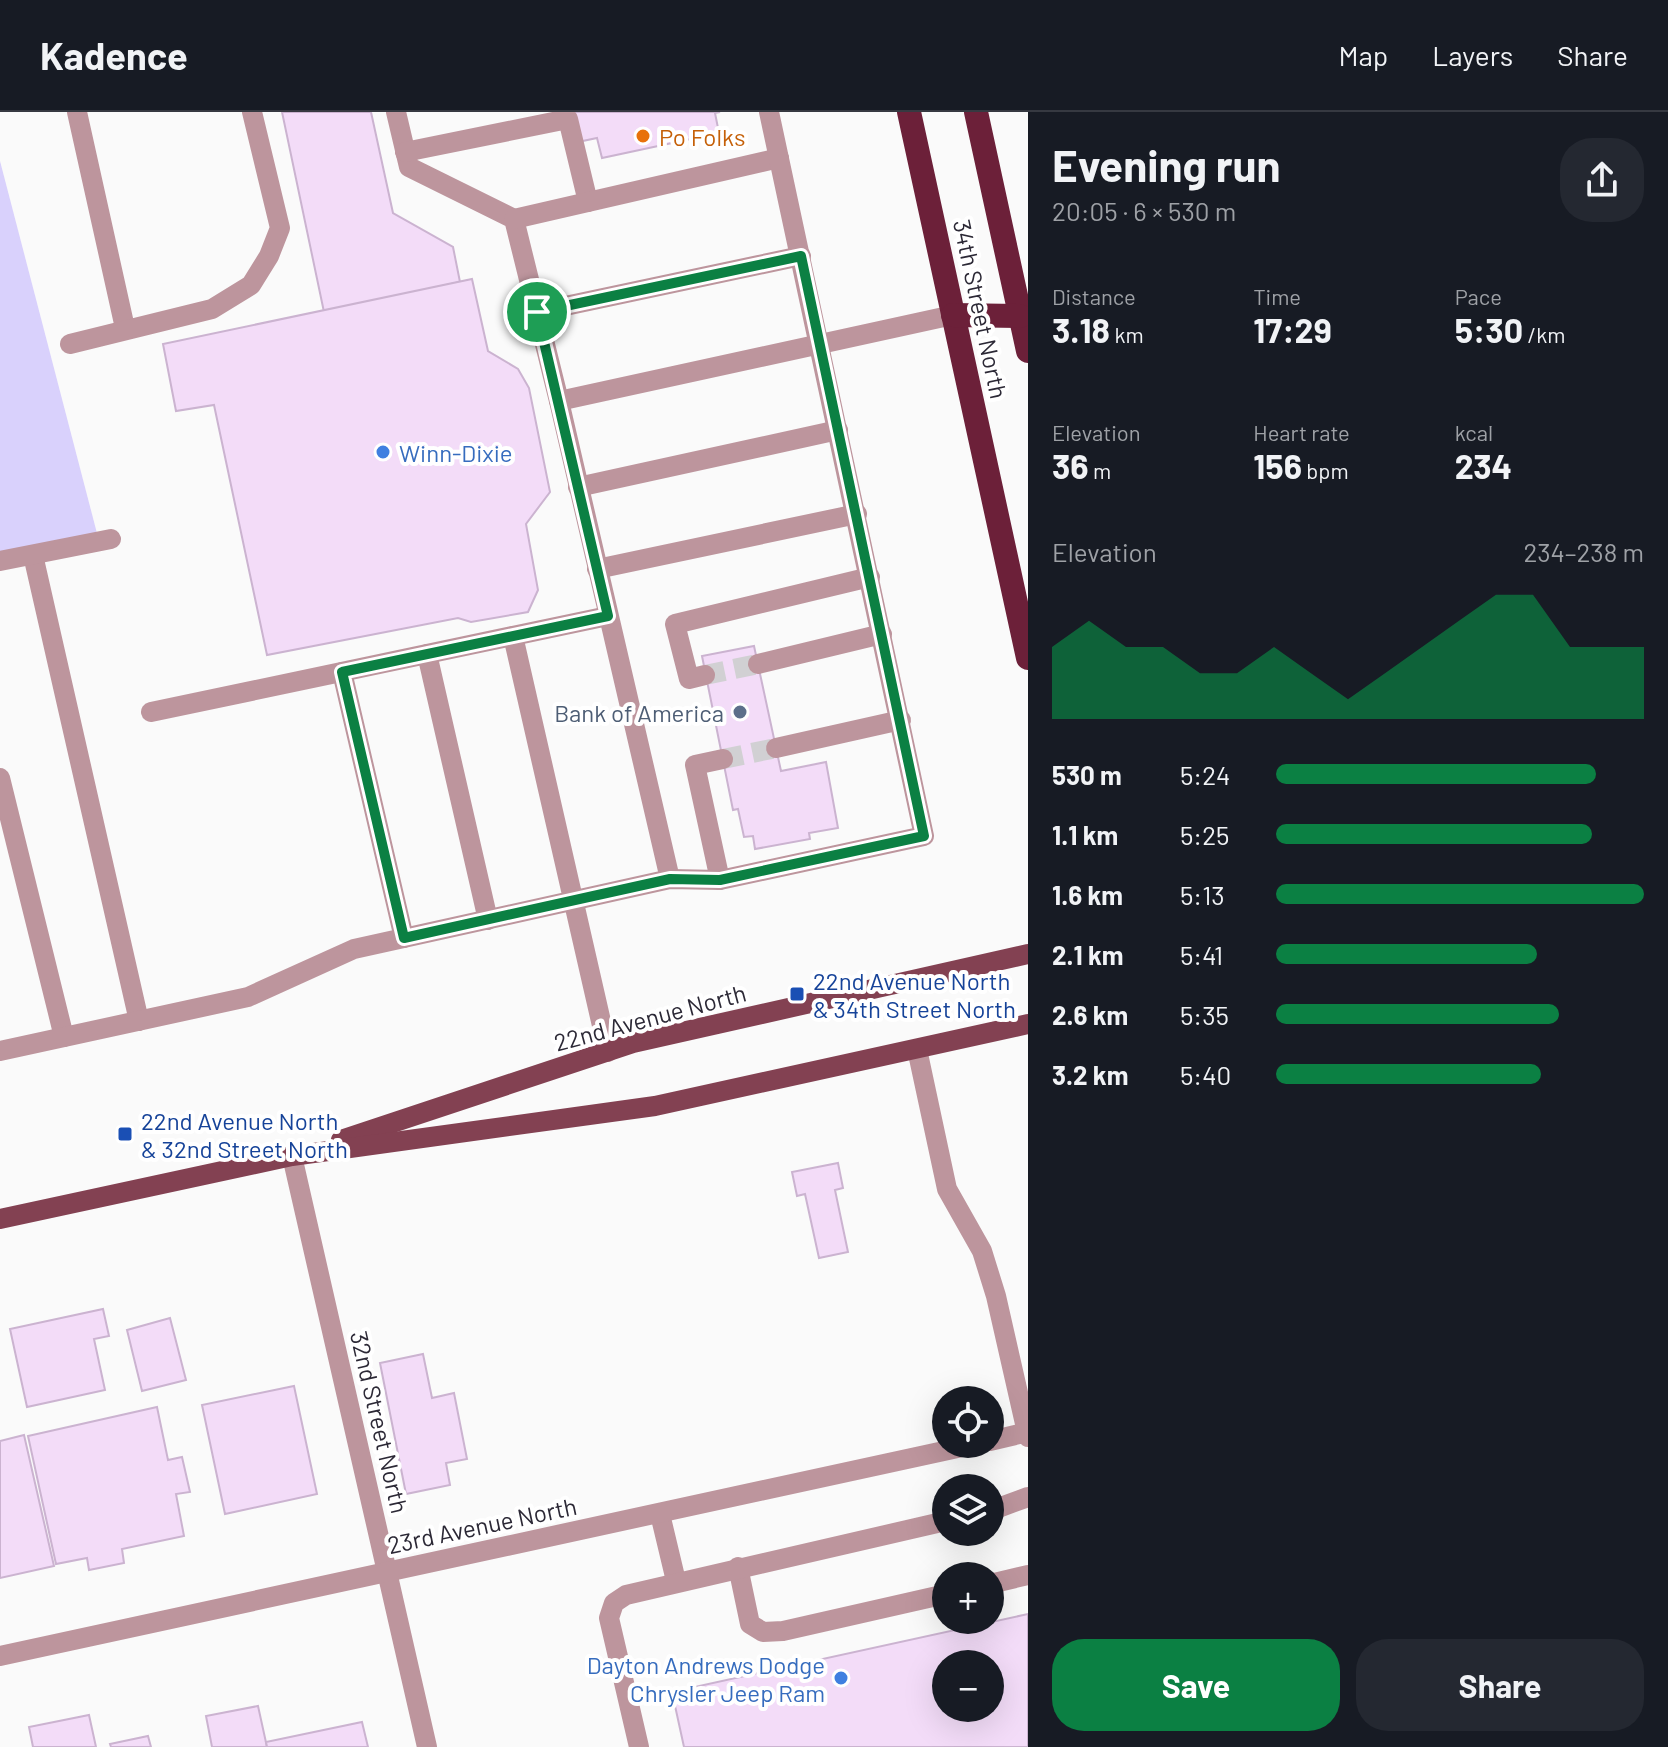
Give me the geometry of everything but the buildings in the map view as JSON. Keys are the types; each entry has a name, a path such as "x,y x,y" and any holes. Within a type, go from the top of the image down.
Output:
{"highway":[{"name":"34th Street North","path":"909,112 1028,658"},
{"name":"34th Street North","path":"976,112 1024,315 1028,351"},
{"path":"953,315 1024,315"}],"main road":[{"name":"22nd Avenue North","path":"292,1156 608,1052 1028,954"},
{"name":"22nd Avenue North","path":"0,1219 292,1156 655,1106 1028,1024"}],"street":[{"path":"77,112 125,328"},
{"path":"70,344 212,309 251,285 269,256 280,228 252,112"},
{"path":"396,112 409,167 514,219 779,158"},
{"path":"0,1051 248,997 354,949 670,879 720,880 924,836 769,112"},
{"path":"405,152 568,119 588,202"},
{"path":"514,219 670,879"},
{"path":"537,312 801,256"},
{"path":"559,401 953,315"},
{"path":"578,487 838,430"},
{"path":"597,569 857,514"},
{"path":"0,561 111,539"},
{"path":"33,555 139,1021"},
{"path":"705,675 689,679 675,624 870,577"},
{"path":"151,712 608,616"},
{"path":"758,664 882,634"},
{"path":"513,636 608,1052"},
{"path":"427,654 488,920"},
{"path":"342,672 404,938"},
{"path":"776,748 901,720"},
{"path":"720,880 695,765 723,759"},
{"path":"0,778 64,1037"},
{"path":"917,1049 947,1189 982,1251 996,1296 1028,1434 1004,1438"},
{"name":"32nd Street North","path":"292,1156 427,1747"},
{"name":"23rd Avenue North","path":"0,1656 932,1454"},
{"path":"1004,1507 1028,1497"},
{"path":"660,1514 676,1581"},
{"path":"639,1747 609,1618 614,1603 626,1595 676,1581 932,1524"},
{"path":"743,1566 750,1624 763,1632 783,1631 932,1597"},
{"path":"1004,1581 1028,1575"}],"shaded area":[{"path":"0,161 99,541 0,560"}],"tunnel":[{"path":"705,675 758,664"},
{"path":"723,759 776,748"}],"place":[{"name":"Po Folks","path":"643,136"},
{"name":"Winn-Dixie","path":"383,452"},
{"name":"Bank of America","path":"740,712"},
{"name":"22nd Avenue North & 34th Street North","path":"797,994"},
{"name":"22nd Avenue North & 32nd Street North","path":"125,1134"},
{"name":"Dayton Andrews Dodge Chrysler Jeep Ram","path":"841,1678"}],"route":[{"path":"801,256 924,836 720,880 670,879 404,938 342,672 608,616 537,312 801,256"}]}
